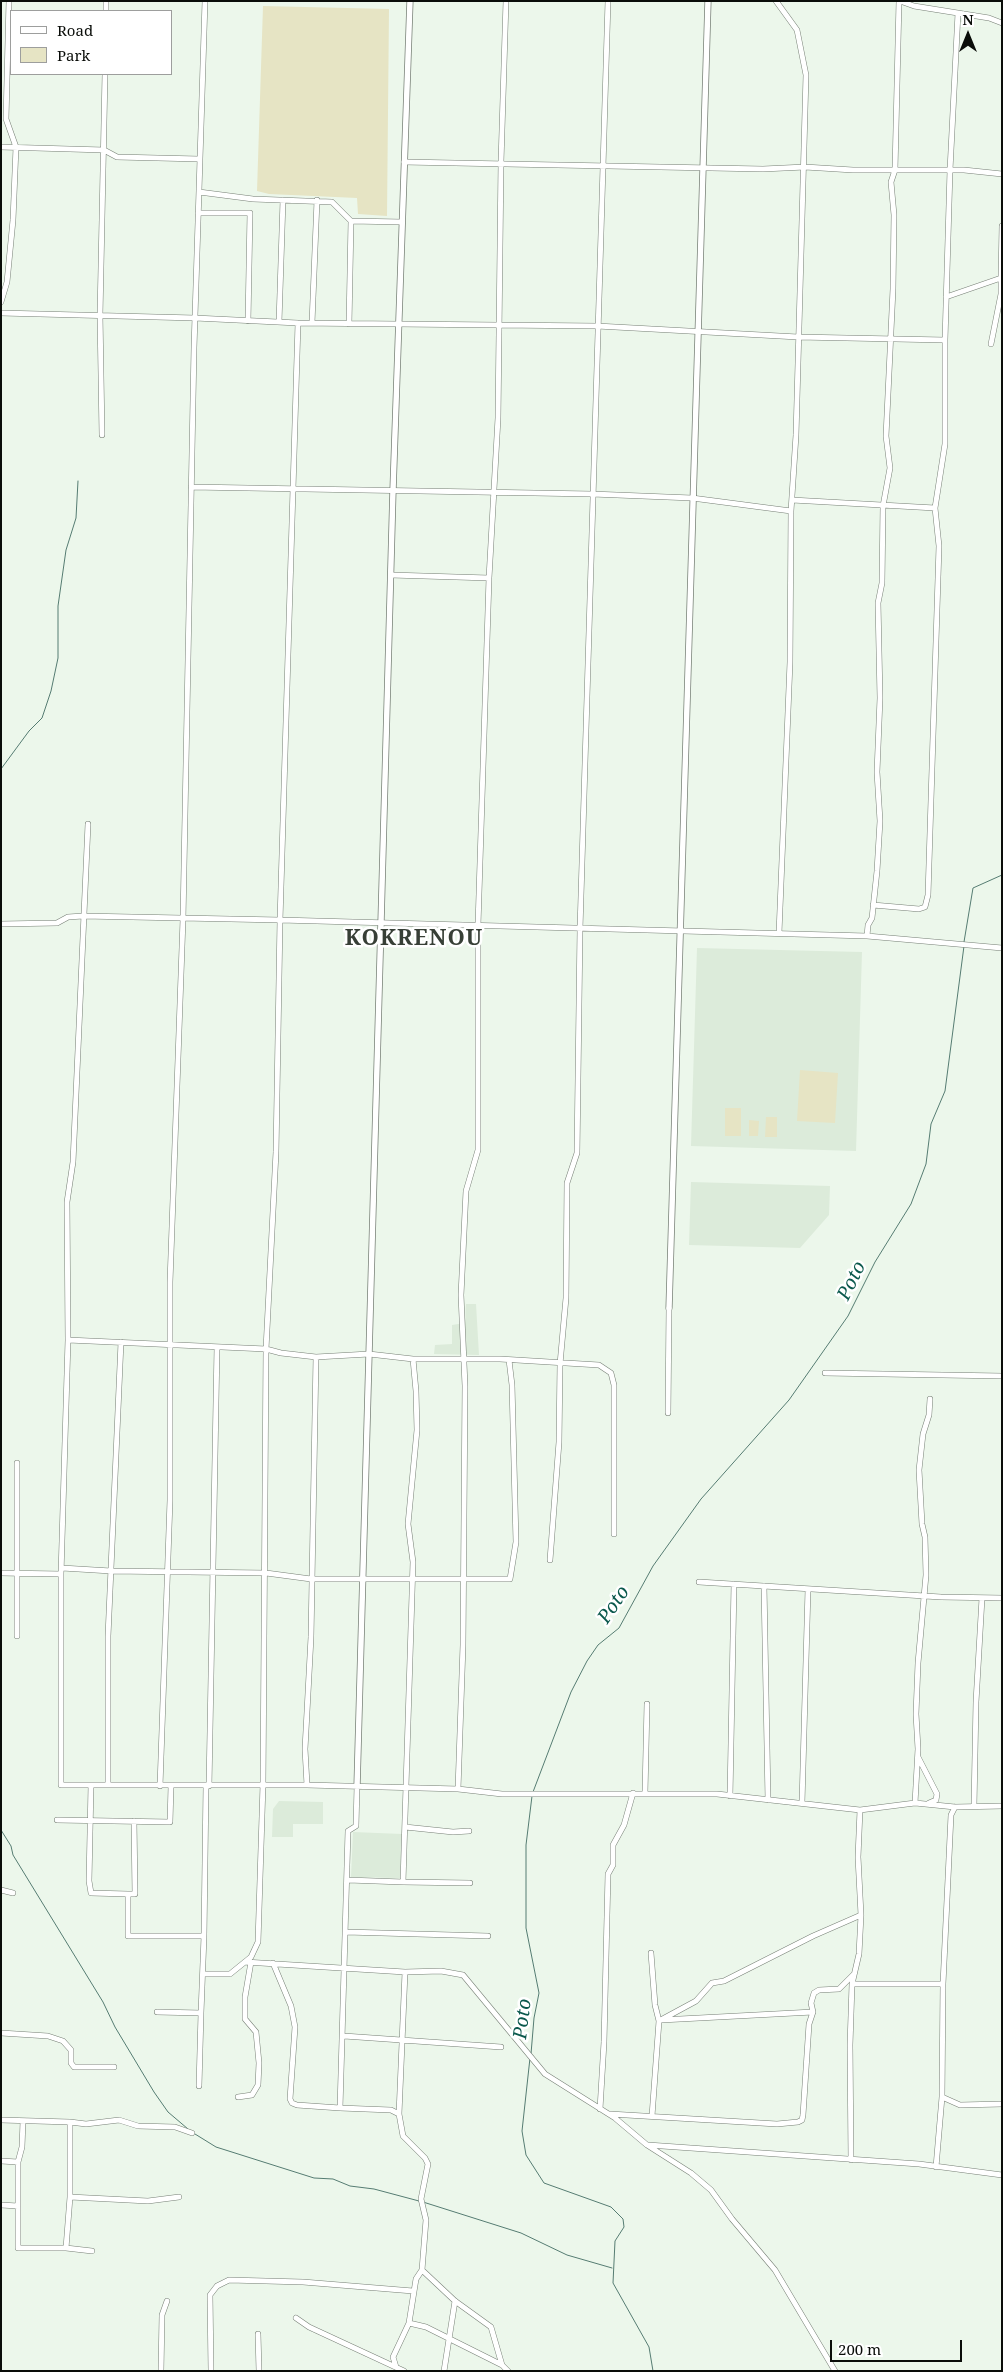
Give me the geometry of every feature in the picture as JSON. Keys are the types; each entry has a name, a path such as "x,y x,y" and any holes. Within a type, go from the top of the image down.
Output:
{"street":[{"path":"1,302 7,282 13,220 16,147 6,119 9,1"},
{"path":"160,1786 172,1345 170,1282 183,919 195,318 205,1"},
{"path":"340,2108 344,2036 348,1831 356,1826 361,1577 369,1354 380,924 410,1"},
{"path":"458,1789 464,1580 464,1386 461,1295 466,1191 478,1150 478,925 490,578 498,418 501,162 506,1"},
{"path":"550,1560 559,1442 560,1364 566,1298 567,1183 578,1152 580,929 608,1"},
{"path":"668,1413 692,498 708,1"},
{"path":"776,1 797,30 806,75 805,167 791,511 790,662 779,934"},
{"path":"867,936 873,905 880,821 877,772 880,698 878,603 882,583 883,506 890,468 886,436 894,215 891,182 895,170 899,1 914,6 989,18 1002,23"},
{"path":"873,905 919,908 925,907 927,903 932,814 939,546 935,508 945,444 946,297 958,13"},
{"path":"102,435 100,315 106,75"},
{"path":"1,147 104,150 117,157 199,159"},
{"path":"404,162 501,162 763,169 805,167 950,170 1002,174"},
{"path":"199,192 283,200 332,202 351,221 402,222"},
{"path":"279,322 283,200"},
{"path":"312,323 317,200"},
{"path":"198,213 250,213 248,320"},
{"path":"349,324 351,221"},
{"path":"991,344 1001,294 1002,226"},
{"path":"946,297 1001,278"},
{"path":"1,313 195,318 298,323 597,326 798,337 945,340"},
{"path":"204,1974 230,1974 248,1962 258,1942 263,1784 266,1573 266,1349 276,1152 280,920 298,323"},
{"path":"191,487 592,494 692,498 791,511"},
{"path":"792,500 935,508"},
{"path":"391,575 490,578"},
{"path":"88,824 73,1162 67,1202 68,1340 62,1571 61,1785 208,1786 263,1784 458,1789 502,1794 645,1793 730,1796 860,1810 915,1803 955,1807 1002,1806"},
{"path":"1,924 57,923 68,918 83,916 280,920 867,936 1002,948"},
{"path":"68,1340 266,1349 281,1354 316,1357 369,1354 412,1360 509,1360 599,1365 611,1373 613,1378 614,1534"},
{"path":"108,1785 108,1636 121,1342"},
{"path":"199,2086 204,1974 217,1347"},
{"path":"307,1785 305,1749 311,1636 316,1357"},
{"path":"403,1882 413,1562 408,1524 417,1430 416,1391 412,1360"},
{"path":"1,1573 212,1571 266,1573 311,1578 510,1579 516,1542 512,1385 509,1360"},
{"path":"825,1373 1002,1376"},
{"path":"915,1803 918,1755 916,1714 920,1621 925,1596 925,1537 922,1524 919,1470 922,1434 929,1415 930,1399"},
{"path":"16,1636 17,1463"},
{"path":"699,1582 925,1596 1002,1598"},
{"path":"730,1796 734,1584"},
{"path":"764,1586 768,1800"},
{"path":"802,1803 808,1589"},
{"path":"974,1806 976,1710 982,1598"},
{"path":"645,1793 647,1704"},
{"path":"918,1755 937,1794 936,1800 926,1804"},
{"path":"91,1785 89,1881 91,1893 134,1894 134,1821"},
{"path":"57,1820 170,1822 171,1786"},
{"path":"600,2109 604,2042 608,1874 613,1865 613,1845 624,1825 633,1793"},
{"path":"936,2167 942,2096 943,1984 951,1815 955,1807"},
{"path":"851,2160 852,1984 859,1954 861,1915 858,1857 860,1810"},
{"path":"405,1827 453,1832 469,1831"},
{"path":"348,1880 470,1883"},
{"path":"1,1890 13,1893"},
{"path":"128,1894 128,1936 204,1936"},
{"path":"658,2020 696,2001 712,1984 724,1981 813,1936 861,1915"},
{"path":"346,1932 488,1936"},
{"path":"651,1953 658,2020 652,2116"},
{"path":"248,1962 405,1972 441,1971 463,1975 545,2074 609,2114 647,2145 691,2173 711,2190 774,2270 835,2371"},
{"path":"238,2097 252,2095 258,2085 259,2063 256,2032 245,2020 248,1962"},
{"path":"273,1964 291,2006 294,2028 290,2089 292,2103 340,2108 391,2110 399,2114"},
{"path":"396,2367 393,2357 410,2323 413,2291 416,2279 422,2270 426,2220 421,2199 428,2164 425,2158 403,2136 399,2114 405,1972"},
{"path":"609,2114 777,2124 802,2120 809,2024 813,2012 811,2003 814,1993 819,1990 838,1989 854,1974"},
{"path":"852,1984 943,1984"},
{"path":"157,2012 201,2013"},
{"path":"658,2020 813,2012"},
{"path":"1,2034 48,2036 63,2041 71,2050 71,2062 74,2067 114,2067"},
{"path":"344,2036 501,2047"},
{"path":"942,2096 960,2105 1002,2104"},
{"path":"1,2120 86,2124 119,2120 138,2126 175,2128 192,2133"},
{"path":"23,2121 22,2147 18,2162 18,2248 66,2248 92,2251"},
{"path":"66,2248 70,2197 70,2122"},
{"path":"647,2145 936,2167 1002,2175"},
{"path":"1,2160 18,2162"},
{"path":"70,2197 148,2201 178,2197"},
{"path":"1,2205 18,2206"},
{"path":"422,2270 455,2301 491,2327 502,2365"},
{"path":"211,2371 210,2295 217,2286 229,2280 303,2282 413,2291"},
{"path":"161,2371 162,2315 167,2301"},
{"path":"444,2371 455,2301"},
{"path":"296,2318 309,2327 404,2371"},
{"path":"410,2323 426,2327 502,2365 508,2371"},
{"path":"258,2334 259,2371"}],"shaded area":[{"path":"697,948 862,952 856,1151 691,1146"},
{"path":"691,1182 830,1186 829,1215 800,1248 689,1245"},
{"path":"466,1304 476,1304 479,1355 434,1354 435,1345 452,1344 452,1325 465,1323"},
{"path":"279,1801 323,1802 323,1824 293,1824 293,1837 272,1837 273,1809"},
{"path":"353,1832 402,1834 400,1878 351,1877"}],"green space":[{"path":"263,6 389,9 387,216 358,214 357,198 269,194 257,191"},
{"path":"800,1070 838,1073 835,1123 797,1121"},
{"path":"725,1108 741,1108 741,1136 725,1136"},
{"path":"766,1117 777,1117 777,1137 765,1137"},
{"path":"749,1120 759,1121 758,1136 749,1136"}],"waterway":[{"path":"1,769 29,731 42,718 51,691 58,658 58,606 66,550 76,518 78,481"},
{"name":"Poto","path":"964,942 973,888 1002,875"},
{"name":"Poto","path":"533,1792 571,1692 587,1661 598,1645 619,1628 653,1566 701,1499 789,1400 848,1316 875,1262 911,1204 926,1164 931,1124 945,1091 964,946"},
{"name":"Poto","path":"531,2054 534,2018 539,1993 526,1928 526,1845 532,1796"},
{"path":"1,1830 11,1846 13,1855 103,2002 115,2027 154,2092 168,2112 188,2129"},
{"name":"Poto","path":"530,2058 522,2131 526,2155 544,2183 611,2207 623,2219 624,2227 615,2241 613,2283 649,2347 653,2371"},
{"path":"195,2134 216,2147 314,2178 333,2179 350,2186 374,2189 419,2201"},
{"path":"423,2202 521,2233 567,2255 612,2268"}],"district":[{"name":"KOKRENOU","path":"414,939"}]}
